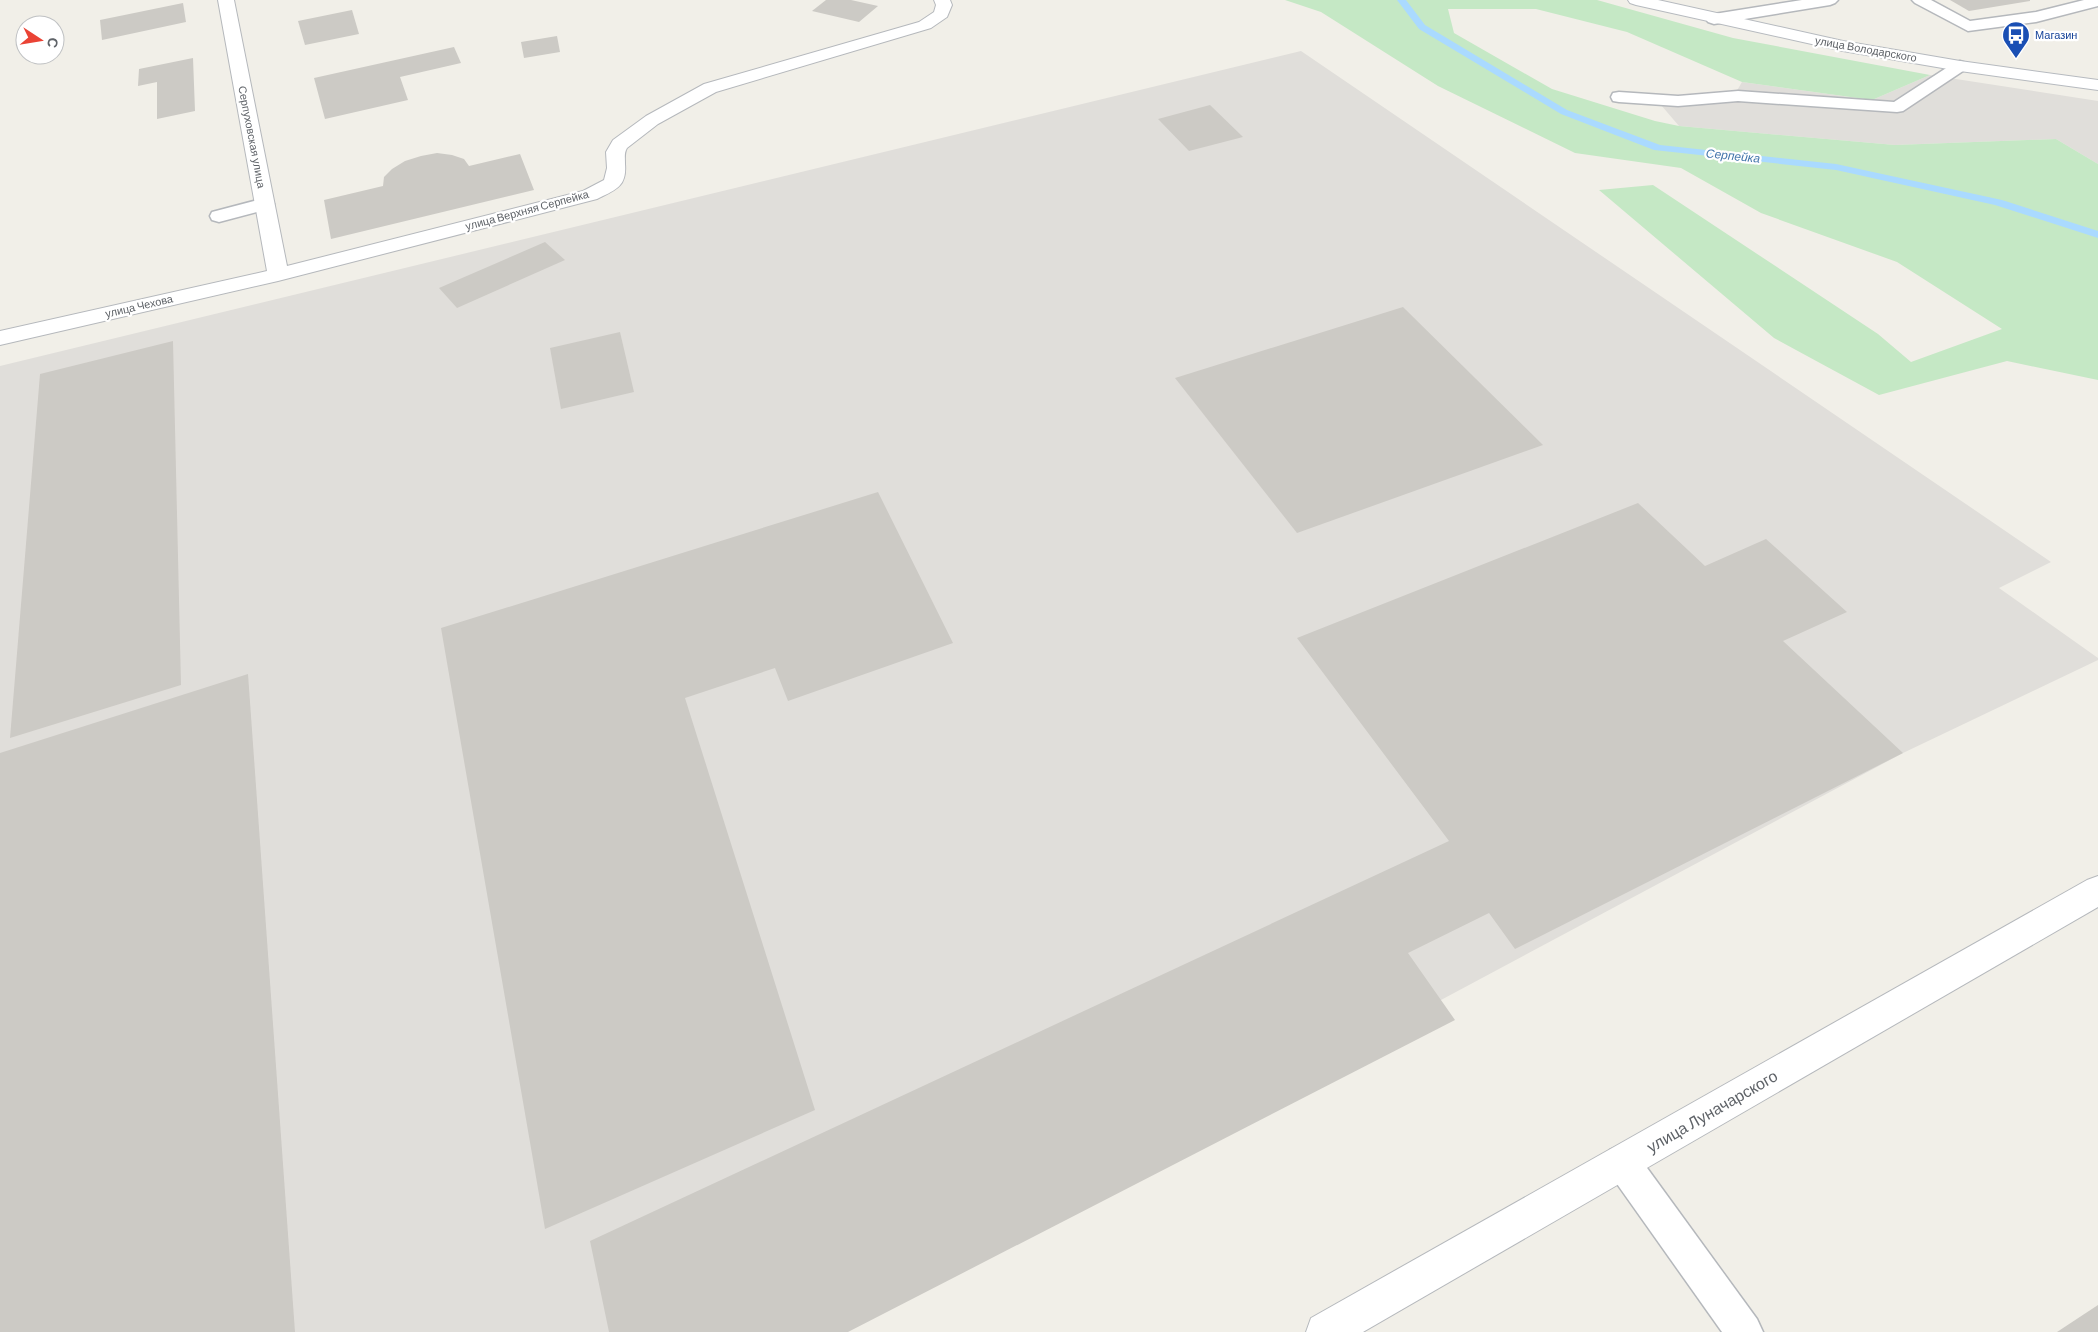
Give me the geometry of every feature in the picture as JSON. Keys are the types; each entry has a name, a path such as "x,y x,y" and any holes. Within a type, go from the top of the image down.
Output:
{"street":[{"name":"Серпуховская улица","path":"226,0 278,275"},
{"name":"улица Верхняя Серпейка","path":"278,275 590,194 613,182 616,168 615,152 620,144 652,120 710,88 925,25 941,14 944,6 942,0"},
{"name":"улица Володарского","path":"1636,0 1714,19 1844,46 1960,66 2098,84"},
{"name":"улица Чехова","path":"0,338 278,275"},
{"name":"улица Луначарского","path":"1325,1332 2098,890"}],"lane":[{"path":"1714,19 1830,0"},
{"path":"1920,0 1968,26 2036,17 2098,1"},
{"path":"1619,97 1678,101 1738,96 1897,107 1960,66"},
{"path":"219,216 265,204"},
{"path":"1622,1162 1744,1332"}],"shaded area":[{"path":"1301,51 2051,562 1999,588 2098,658 2098,660 1903,753 820,1332 0,1332 0,366"},
{"path":"1930,75 2098,101 2098,164 2056,139 1895,145 1679,126 1661,105 1735,94 1742,82 1872,100"}],"green space":[{"path":"1285,0 1597,0 1733,38 1930,75 1872,100 1742,82 1627,32 1536,9 1448,9 1454,33 1552,89 1655,121 1679,126 1895,145 2056,139 2098,164 2098,380 2007,361 1879,395 1774,338 1599,190 1653,185 1878,334 1911,362 2002,329 1897,262 1761,213 1681,168 1575,153 1438,86 1321,12"}],"building":[{"path":"826,0 851,0 878,6 859,22 812,11"},
{"path":"1950,0 2030,0 2030,1 1969,11"},
{"path":"183,3 186,22 102,40 100,20"},
{"path":"352,10 359,34 305,45 298,21"},
{"path":"557,36 560,52 524,58 521,42"},
{"path":"454,47 461,63 400,77 408,100 325,119 314,78"},
{"path":"193,58 195,111 157,119 157,82 138,86 139,69"},
{"path":"1210,105 1243,137 1189,151 1158,119"},
{"path":"437,153 464,159 469,166 520,154 534,190 331,239 324,200 383,186 384,177 392,169 405,161"},
{"path":"545,242 565,260 457,308 439,288"},
{"path":"1403,307 1543,445 1297,533 1175,378"},
{"path":"620,332 634,392 561,409 550,348"},
{"path":"173,341 181,685 10,738 40,374"},
{"path":"878,492 953,643 788,701 775,668 685,698 815,1110 545,1229 441,628"},
{"path":"1638,503 1705,566 1766,539 1847,612 1783,641 1903,753 1515,949 1489,913 1408,953 1455,1020 848,1332 609,1332 590,1241 1449,841 1297,638"},
{"path":"248,674 295,1332 0,1332 0,753"},
{"path":"2098,1305 2098,1332 2057,1332"}],"waterway":[{"name":"Серпейка","path":"1401,0 1422,27 1564,112 1658,148 1836,167 1998,202 2098,235"}],"place":[{"name":"Магазин","path":"2016,59"}]}
